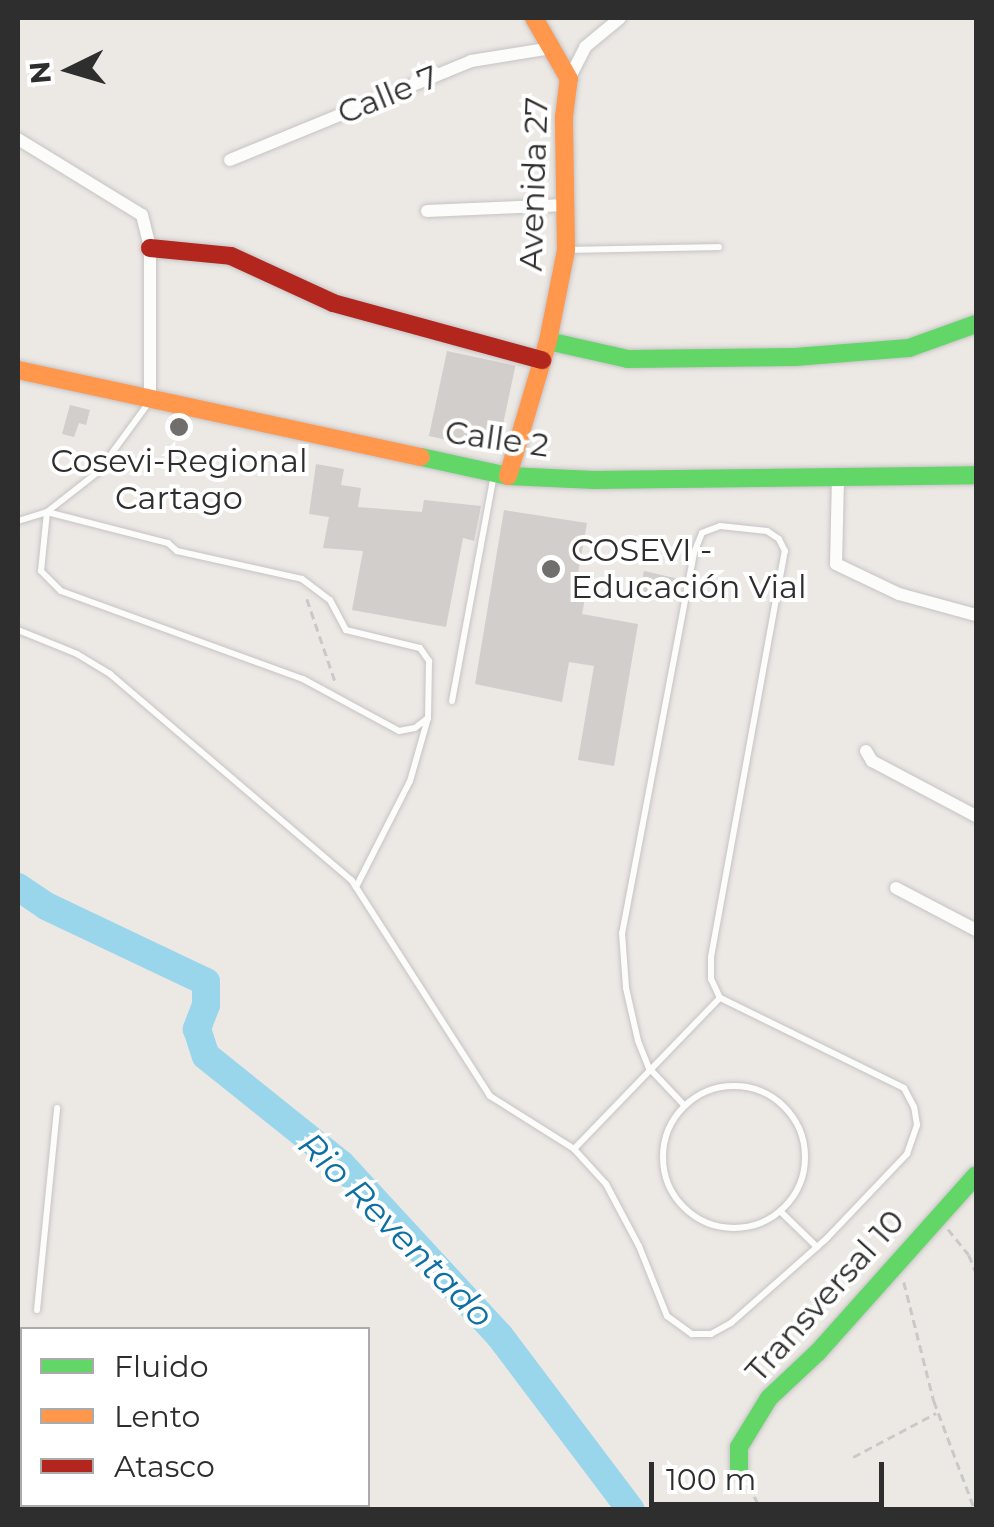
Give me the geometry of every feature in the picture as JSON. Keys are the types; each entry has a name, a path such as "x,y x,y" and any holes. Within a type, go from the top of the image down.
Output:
{"street":[{"name":"Avenida 27","path":"501,475 545,351 566,250 564,116 569,79 534,18"},
{"path":"569,79 585,48 620,18"},
{"name":"Calle 7","path":"230,160 472,61 551,48"},
{"path":"18,139 127,202 142,215 150,248 150,400"},
{"path":"427,211 564,205"},
{"path":"150,248 231,256 333,303 545,351 628,359 795,357 909,348 976,324"},
{"name":"Calle 2","path":"18,370 501,475 594,480 976,475"},
{"path":"838,478 836,564 899,594 976,615"},
{"path":"866,751 872,761 976,816"},
{"path":"896,888 976,930"},
{"name":"Transversal 10","path":"738,1470 739,1448 770,1398 976,1175"}],"lane":[{"path":"566,250 719,247"},
{"path":"18,521 47,512 98,472 150,400"},
{"path":"452,701 501,475"},
{"path":"47,512 168,543 177,551 302,579 330,600 346,630 420,648 429,661 428,718 410,781 356,887"},
{"path":"47,512 41,571 61,591 303,679 399,731 416,728 428,718"},
{"path":"18,630 76,654 110,674 356,887 490,1096 574,1148 606,1184 639,1246 667,1316 692,1334 711,1334 731,1323 817,1247 906,1154 916,1136 914,1107 904,1088 720,998 711,979 711,957 786,552 779,539 768,531 720,526 702,533 694,553 622,932 632,1017 649,1068 684,1105"},
{"path":"574,1148 720,998"},
{"path":"747,1086 769,1094 787,1108 799,1127 804,1161 795,1194 780,1211 762,1222 730,1228 698,1219 681,1205 663,1166 664,1143 684,1105 703,1092 747,1086"},
{"path":"37,1310 56,1108"},
{"path":"780,1211 817,1247"}],"path":[{"path":"302,579 342,702"},
{"path":"938,1216 970,1255 976,1272"},
{"path":"900,1261 912,1327 938,1412 975,1510"},
{"path":"853,1457 938,1412"},
{"path":"738,1470 762,1510"}],"building":[{"path":"447,351 515,366 497,451 429,436"},
{"path":"70,405 90,410 86,425 79,423 74,437 62,434"},
{"path":"316,464 344,469 341,485 361,488 358,507 422,512 424,500 481,506 474,541 463,538 446,627 352,610 363,551 323,548 329,517 309,514"},
{"path":"504,510 587,523 574,596 585,598 582,614 638,624 614,766 578,760 594,666 569,662 562,702 475,684"},
{"path":"644,571 680,579 675,601 639,592"}],"waterway":[{"name":"Rio Reventado","path":"18,887 46,906 206,982 206,1005 197,1029 206,1056 341,1164 499,1335 631,1510"}],"traffic: fast":[{"path":"548,341 628,359 795,357 909,348 976,324"},
{"path":"421,457 508,476 594,480 976,475"},
{"path":"739,1470 739,1447 769,1398 818,1352 976,1175"}],"traffic: slow":[{"path":"508,476 548,341 566,250 564,117 569,79 534,18"},
{"path":"18,370 421,457"}],"traffic: jam":[{"path":"150,248 231,256 333,303 542,360"}],"place":[{"name":"Cosevi-Regional Cartago","path":"179,427"},
{"name":"COSEVI - Educación Vial","path":"551,569"}]}
